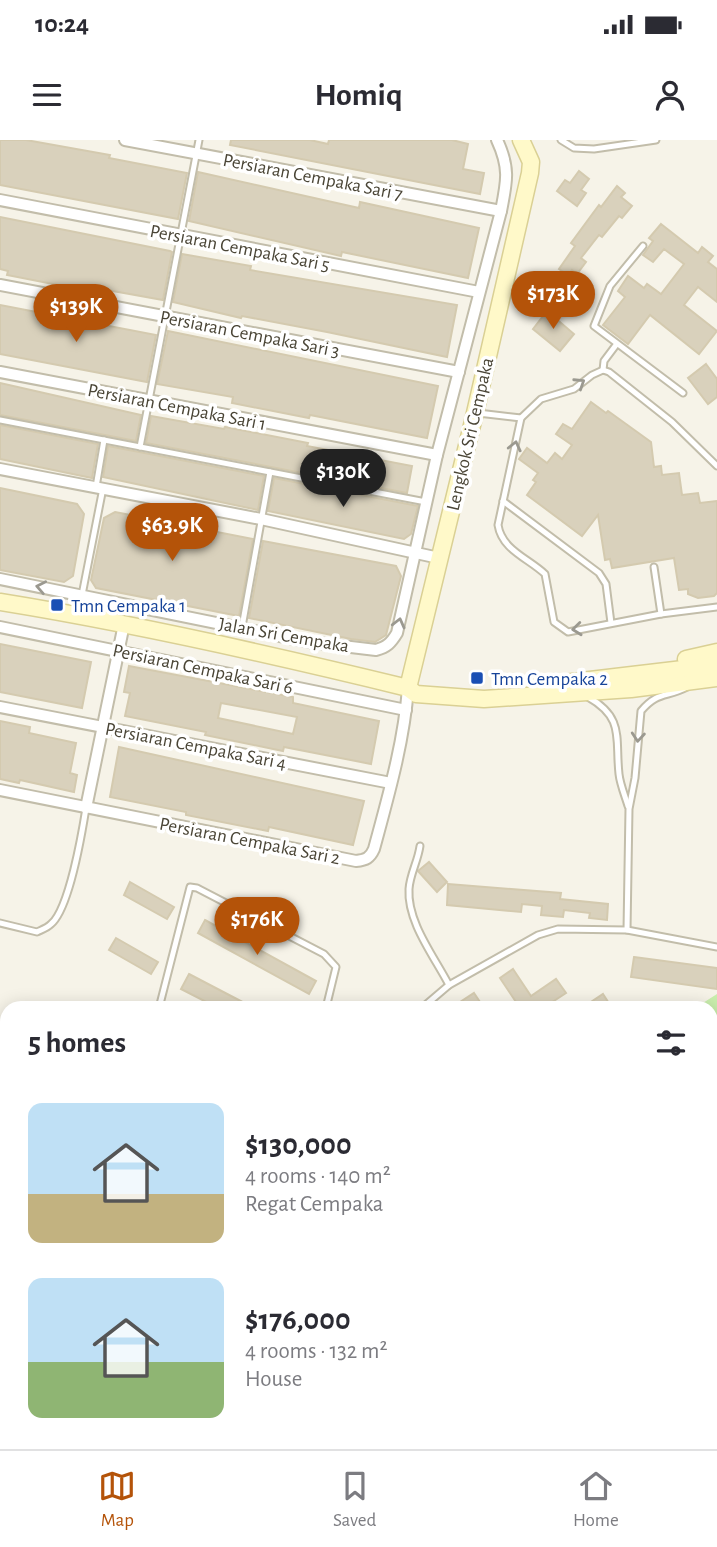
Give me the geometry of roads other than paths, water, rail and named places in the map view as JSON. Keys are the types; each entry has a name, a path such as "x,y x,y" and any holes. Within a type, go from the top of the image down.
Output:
{"street":[{"name":"Persiaran Cempaka Sari 7","path":"125,140 501,211"},
{"path":"415,552 508,180 508,167 497,140"},
{"name":"Lengkok Sri Cempaka","path":"408,688 530,173 531,162 521,140"},
{"name":"Persiaran Cempaka Sari 5","path":"0,200 479,292"},
{"name":"Persiaran Cempaka Sari 3","path":"0,285 459,372"},
{"name":"Persiaran Cempaka Sari 1","path":"0,372 438,456"},
{"path":"0,469 261,519 439,558"},
{"name":"Jalan Sri Cempaka","path":"0,579 309,642 376,650 385,648 397,633 415,552"},
{"path":"64,592 71,598 75,614"},
{"path":"75,614 86,601 96,598"},
{"name":"Jalan Sri Cempaka","path":"0,602 75,614 306,663 408,688 416,694 484,699 717,678"},
{"path":"86,808 124,624"},
{"name":"Persiaran Cempaka Sari 6","path":"0,627 406,710"},
{"path":"306,663 309,642"},
{"path":"630,675 666,663 717,652"},
{"name":"Jalan Sri Cempaka","path":"408,688 500,689 717,665"},
{"name":"Persiaran Cempaka Sari 2","path":"0,790 356,861 364,860 371,856 374,849 391,783 408,688"},
{"name":"Persiaran Cempaka Sari 4","path":"0,707 391,783"}],"lane":[{"path":"140,447 199,140"},
{"path":"561,140 574,148 594,149 656,140"},
{"path":"643,246 610,286 594,326 682,393"},
{"path":"603,370 604,361 616,345"},
{"path":"717,466 672,422 603,370 574,388 541,399 521,418 498,525 500,536 506,545 545,574 554,622 568,632 662,614 717,607"},
{"path":"475,413 521,418"},
{"path":"0,420 426,502"},
{"path":"82,595 104,440"},
{"path":"242,627 270,472"},
{"path":"503,501 599,573 606,584 611,623"},
{"path":"654,567 662,614"},
{"path":"627,930 629,809 635,778 641,711 657,696 678,692 698,681"},
{"path":"576,692 590,697 611,715 617,729 619,777 629,809"},
{"path":"0,923 37,932 52,923 61,911 86,808"},
{"path":"420,846 409,888 411,905 416,921 449,985"},
{"path":"161,1001 190,887 197,888 324,954 336,967 328,1001"},
{"path":"429,1001 439,991 538,935 558,929 627,930 717,947"}],"place":[{"name":"Tmn Cempaka 1","path":"57,605"},
{"name":"Tmn Cempaka 2","path":"477,678"}]}
